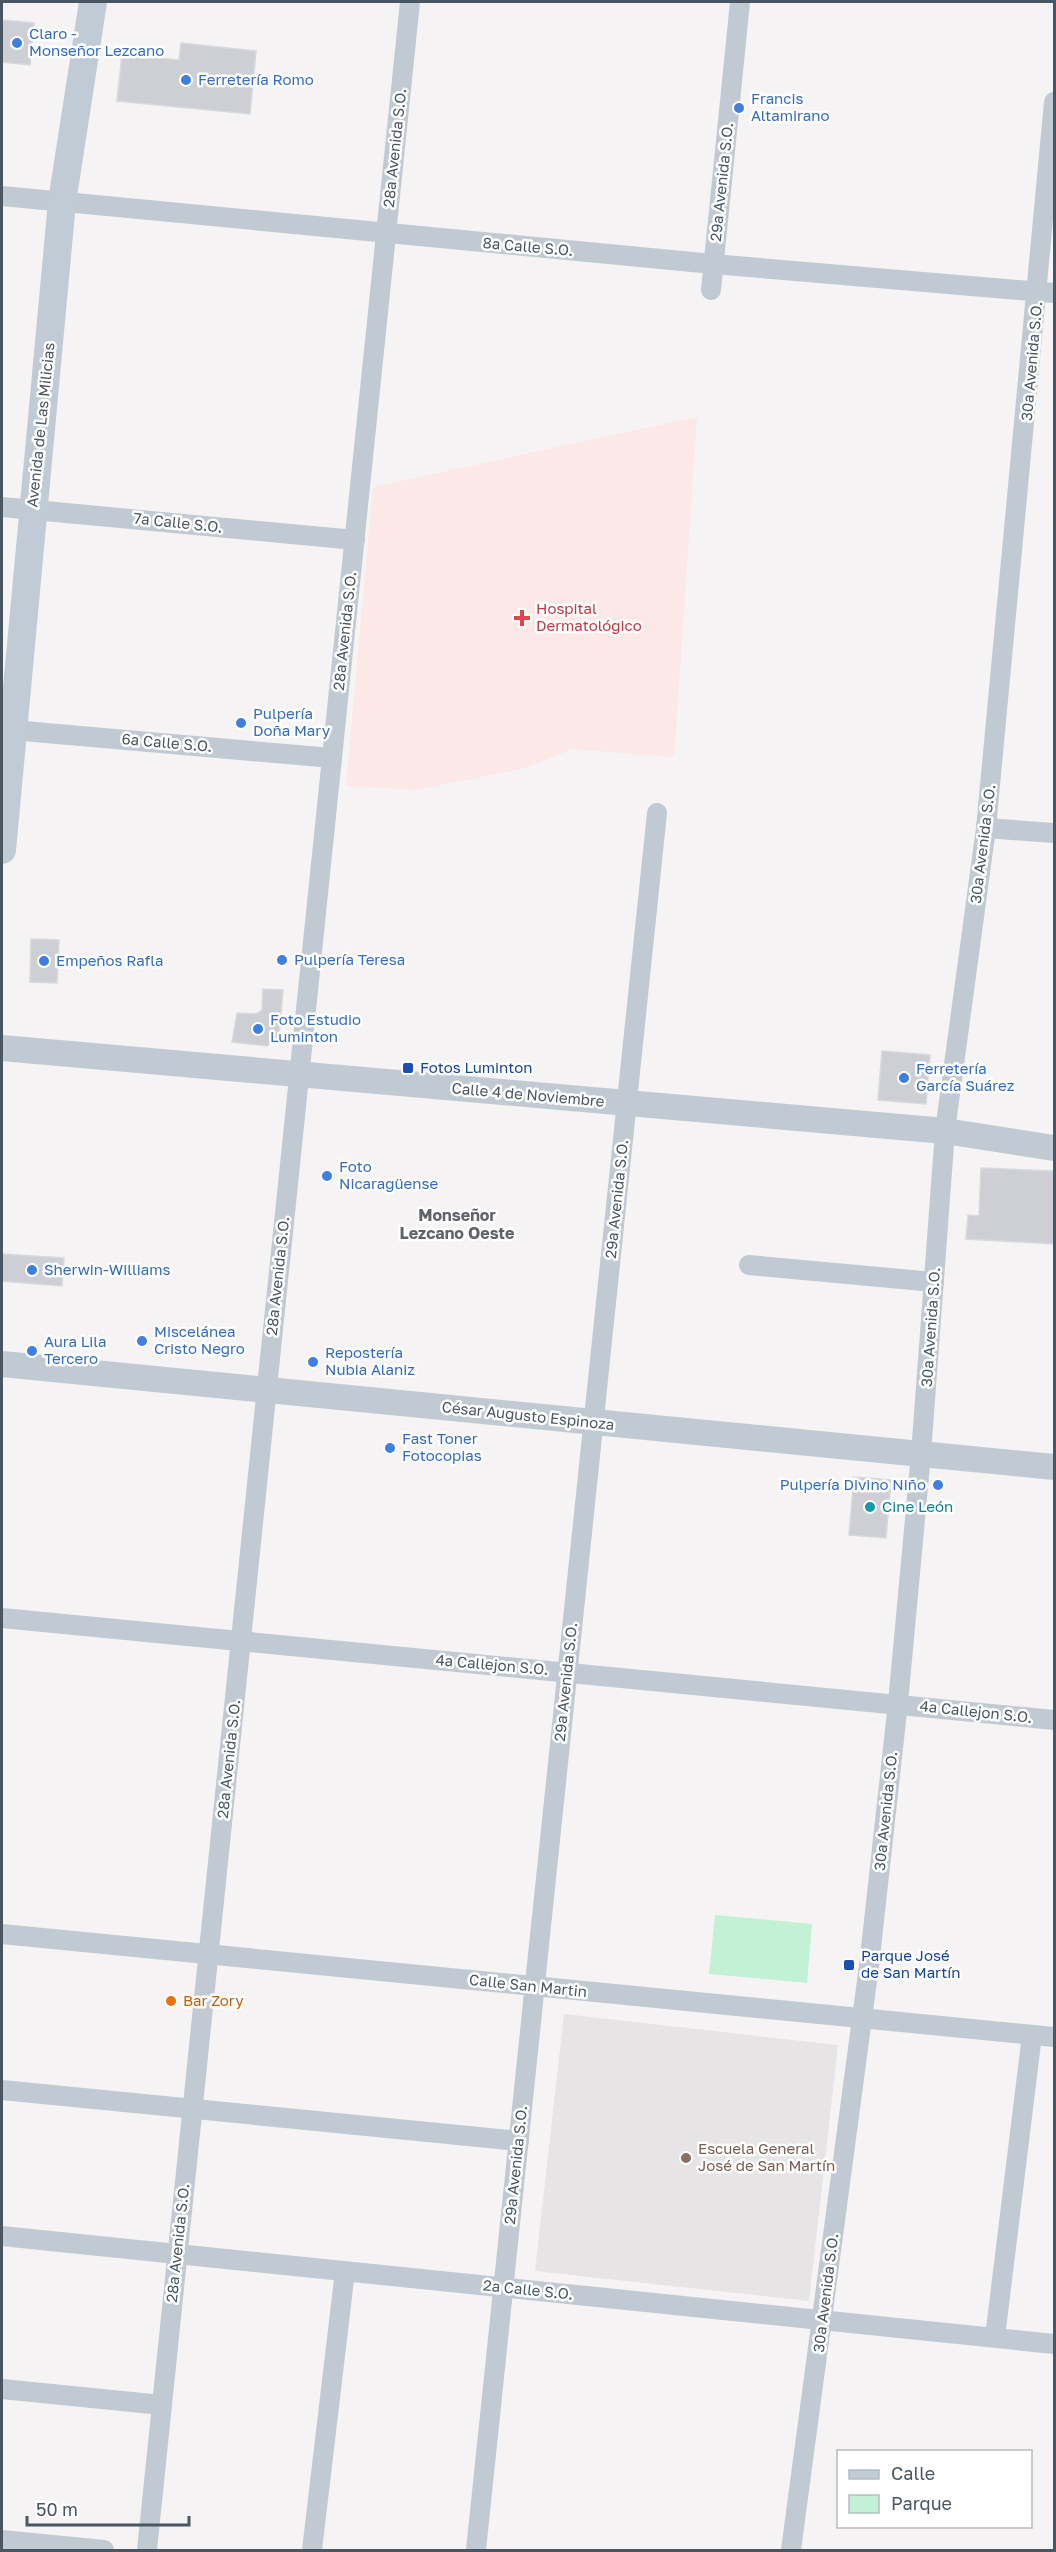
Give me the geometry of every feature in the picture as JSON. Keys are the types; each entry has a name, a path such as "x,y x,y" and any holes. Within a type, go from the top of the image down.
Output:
{"main road":[{"name":"Avenida de Las Milicias","path":"2,850 7,729 32,509 62,202 93,2"}],"street":[{"name":"28a Avenida S.O.","path":"147,2550 410,2"},
{"name":"29a Avenida S.O.","path":"711,290 740,2"},
{"name":"30a Avenida S.O.","path":"791,2550 823,2320 898,1703 921,1454 945,1131 986,828 1046,292 1054,102"},
{"name":"8a Calle S.O.","path":"2,196 713,264 1046,292"},
{"name":"7a Calle S.O.","path":"2,507 355,540"},
{"name":"6a Calle S.O.","path":"7,729 332,758"},
{"name":"29a Avenida S.O.","path":"476,2550 657,813"},
{"path":"986,828 1054,832"},
{"name":"Calle 4 de Noviembre","path":"2,1048 945,1131 1054,1148"},
{"path":"749,1265 934,1282"},
{"name":"César Augusto Espinoza","path":"2,1364 1054,1467"},
{"name":"4a Callejon S.O.","path":"2,1618 898,1703 1054,1720"},
{"name":"Calle San Martin","path":"2,1934 1054,2037"},
{"path":"995,2337 1032,2035"},
{"path":"2,2090 519,2141"},
{"name":"2a Calle S.O.","path":"2,2236 1054,2343"},
{"path":"312,2550 345,2271"},
{"path":"2,2389 162,2405"},
{"path":"2,2540 104,2550"}],"shaded area":[{"name":"Hospital Dermatológico","path":"697,417 674,757 572,749 525,768 415,790 346,786 373,487"},
{"name":"Escuela General José de San Martín","path":"564,2014 838,2045 809,2301 535,2271"}],"green space":[{"path":"715,1915 812,1924 807,1983 709,1974"}],"building":[{"name":"Claro - Monseñor Lezcano","path":"2,20 34,23 30,65 2,62"},
{"name":"Ferretería Romo","path":"181,43 256,51 250,114 117,101 122,54 179,60"},
{"name":"Empeños Rafla","path":"31,939 59,940 57,983 30,982"},
{"path":"263,989 283,990 279,1037 267,1046 232,1042 237,1013 256,1014 262,1010"},
{"name":"Ferretería García Suárez","path":"882,1051 930,1055 926,1104 878,1100"},
{"path":"981,1168 1054,1171 1054,1244 966,1239 968,1215 979,1216"},
{"name":"Sherwin-Williams","path":"2,1254 64,1258 62,1286 2,1281"},
{"name":"Cine León","path":"854,1477 891,1480 886,1538 849,1535"}],"place":[{"name":"Claro - Monseñor Lezcano","path":"17,43"},
{"name":"Ferretería Romo","path":"186,80"},
{"name":"Francis Altamirano","path":"739,108"},
{"name":"Hospital Dermatológico","path":"522,618"},
{"name":"Pulpería Doña Mary","path":"241,723"},
{"name":"Pulpería Teresa","path":"282,960"},
{"name":"Empeños Rafla","path":"44,961"},
{"name":"Foto Estudio Luminton","path":"258,1029"},
{"name":"Fotos Luminton","path":"408,1068"},
{"name":"Ferretería García Suárez","path":"904,1078"},
{"name":"Foto Nicaragüense","path":"327,1176"},
{"name":"Sherwin-Williams","path":"32,1270"},
{"name":"Miscelánea Cristo Negro","path":"142,1341"},
{"name":"Aura Lila Tercero","path":"32,1351"},
{"name":"Repostería Nubia Alaniz","path":"313,1362"},
{"name":"Fast Toner Fotocopias","path":"390,1448"},
{"name":"Pulpería Divino Niño","path":"938,1485"},
{"name":"Cine León","path":"870,1507"},
{"name":"Parque José de San Martín","path":"849,1965"},
{"name":"Bar Zory","path":"171,2001"},
{"name":"Escuela General José de San Martín","path":"686,2158"}],"district":[{"name":"Monseñor Lezcano Oeste","path":"457,1224"}]}
